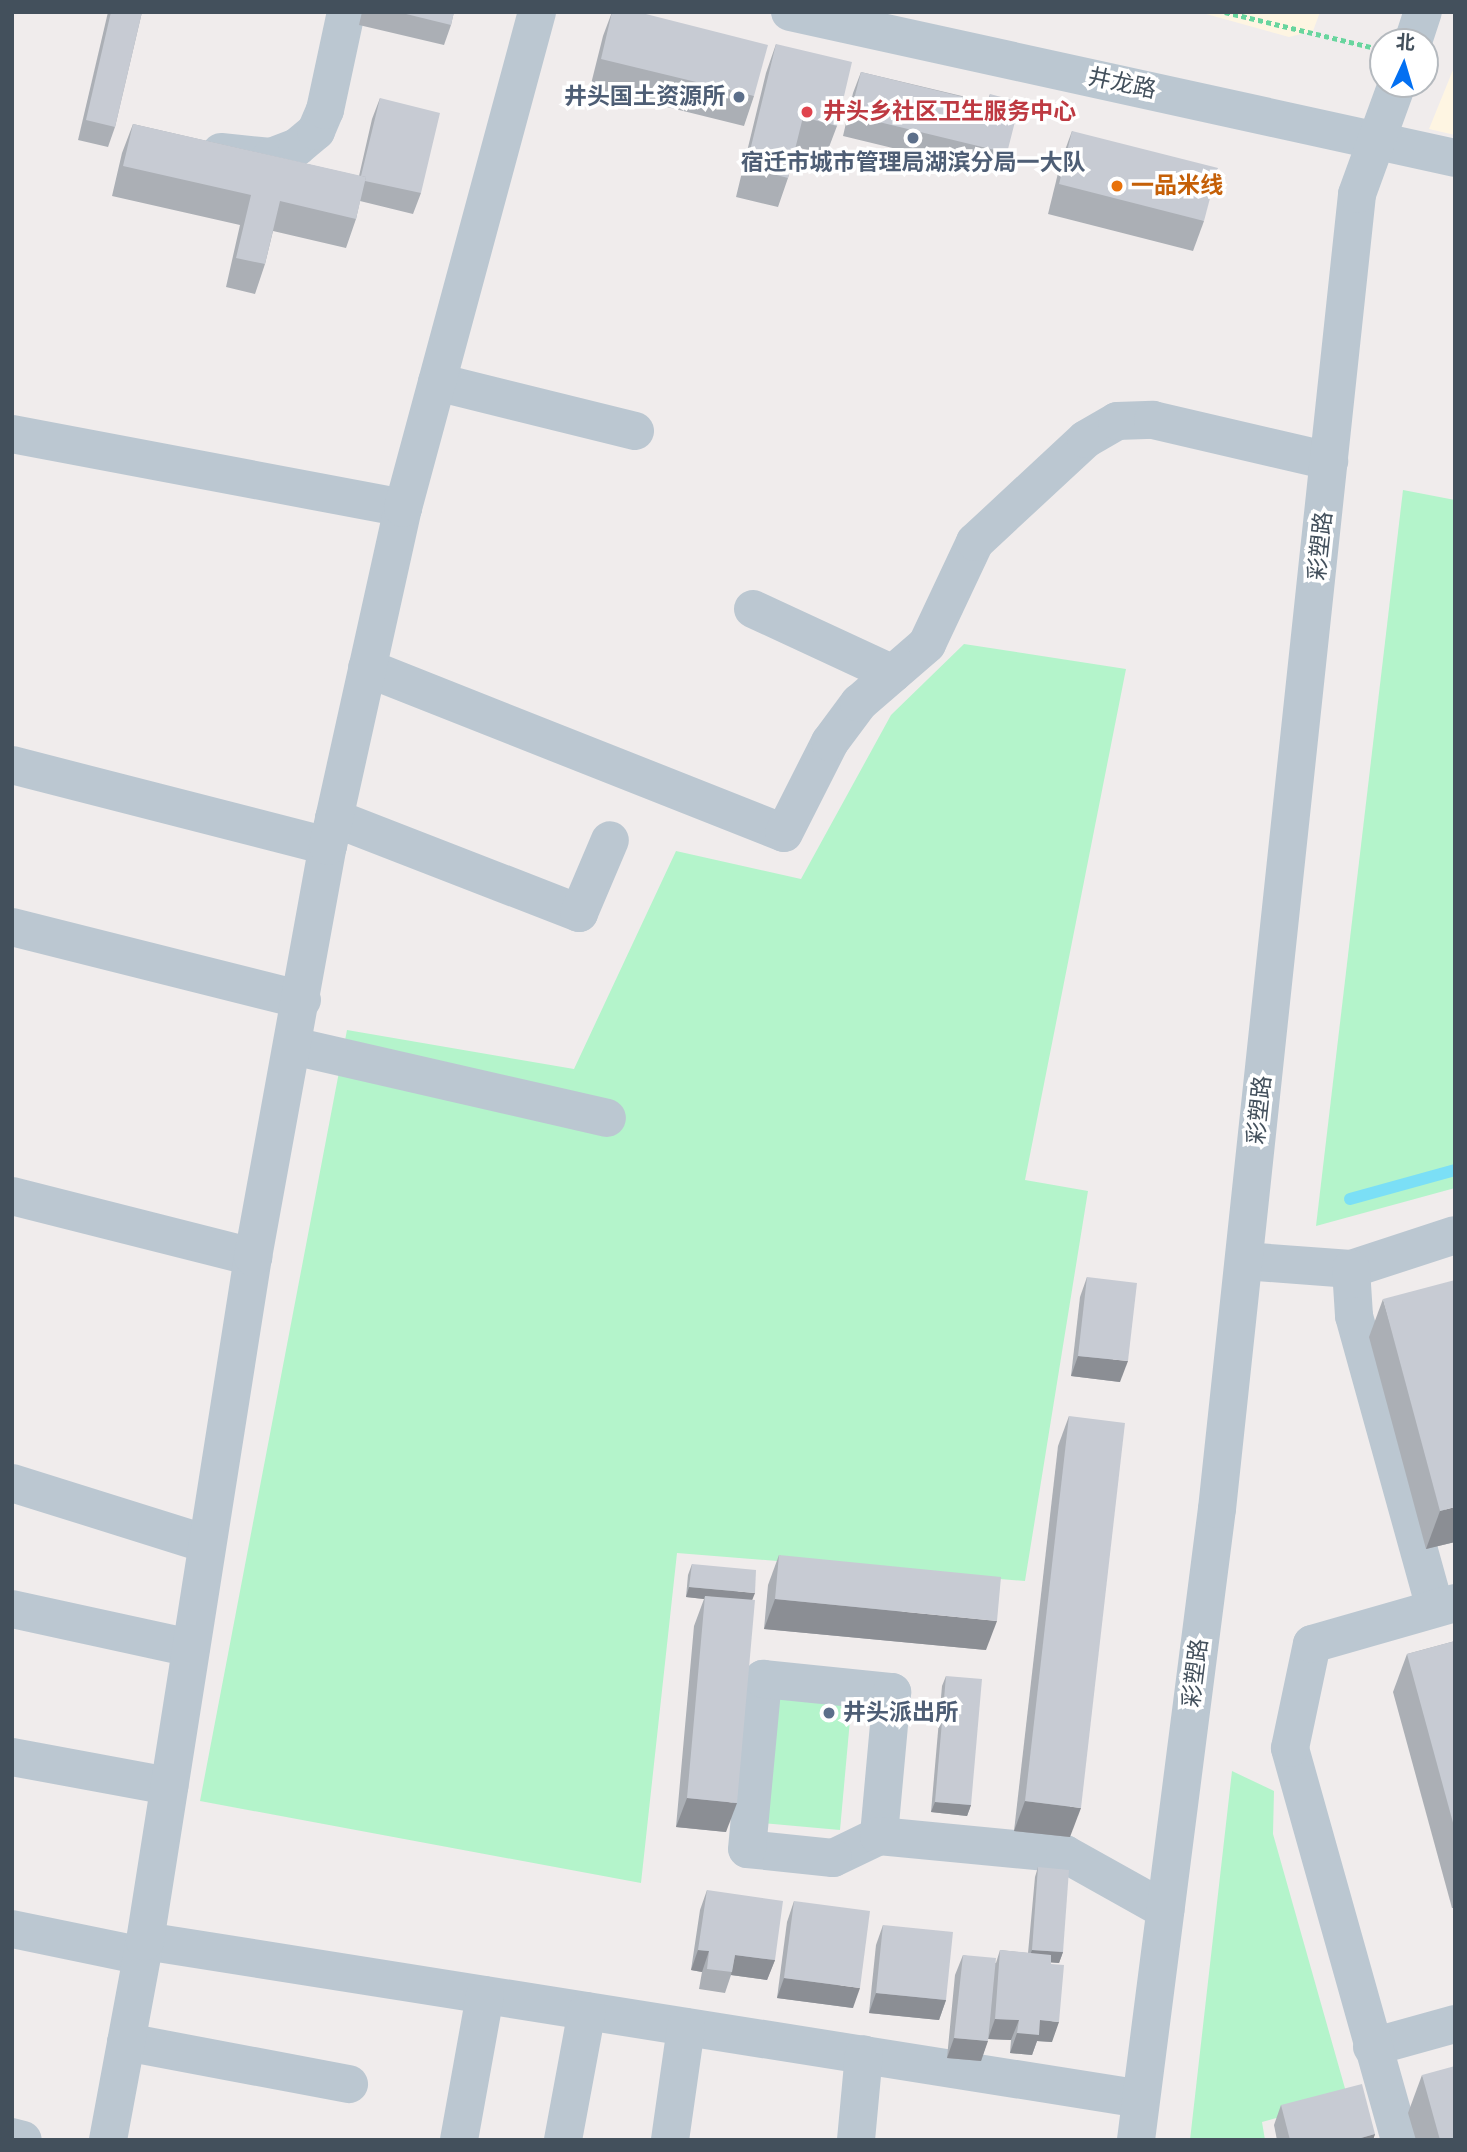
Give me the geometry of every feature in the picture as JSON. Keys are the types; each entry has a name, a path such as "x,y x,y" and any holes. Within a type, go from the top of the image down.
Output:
{"street":[{"path":"185,145 271,157 297,147 316,131 325,110 346,12"},
{"path":"108,2140 144,1949 253,1257 331,832 403,508 537,12"},
{"name":"井龙路","path":"790,12 832,17 1377,138 1455,158"},
{"name":"彩塑路","path":"1136,2140 1217,1509 1357,194 1392,98"},
{"path":"437,382 635,431"},
{"path":"367,668 775,833 784,833 830,742 859,703 927,644 975,542 1086,439 1117,421 1153,421 1329,461"},
{"path":"12,434 403,508"},
{"path":"753,609 893,674"},
{"path":"12,765 331,832 579,913 610,840"},
{"path":"12,927 302,1000"},
{"path":"293,1046 607,1118"},
{"path":"12,1196 253,1257"},
{"path":"1244,1261 1351,1269 1455,1235"},
{"path":"1351,1269 1354,1316 1445,1605 1312,1644 1290,1748 1400,2140"},
{"path":"12,1483 207,1544"},
{"path":"12,1608 191,1648"},
{"path":"879,1836 892,1692 763,1679 747,1849 833,1858 879,1836 1065,1854 1165,1910"},
{"path":"12,1757 169,1786"},
{"path":"12,1929 485,1995 1141,2099"},
{"path":"459,2140 485,1995"},
{"path":"563,2140 587,2011"},
{"path":"1373,2047 1455,2024"},
{"path":"670,2140 686,2027"},
{"path":"126,2042 349,2084"},
{"path":"856,2140 864,2054"},
{"path":"12,2137 23,2140"}],"path":[{"path":"1225,12 1369,46"}],"shaded area":[{"path":"1199,12 1320,12 1313,31 1289,37"},
{"path":"1455,65 1455,135 1429,129"}],"green space":[{"path":"1403,490 1455,500 1455,1188 1316,1226"},
{"path":"964,644 1126,669 1025,1180 1088,1191 1025,1581 677,1553 641,1883 200,1801 347,1030 574,1069 676,851 801,879 891,715"},
{"path":"774,1691 852,1698 840,1830 762,1823"},
{"path":"1232,1771 1274,1791 1273,1834 1348,2099 1262,2122 1265,2140 1190,2140"}],"building":[{"path":"111,12 142,12 115,127 86,120"},
{"path":"398,12 454,12 451,25"},
{"path":"612,12 638,12 768,45 754,96 601,59"},
{"path":"776,44 852,62 837,126 803,117 788,178 746,167"},
{"path":"861,72 988,103 990,94 1020,102 1007,153 850,115"},
{"path":"380,98 440,113 421,193 365,181 366,177 361,176"},
{"path":"133,124 366,177 356,219 280,201 265,264 236,258 251,195 123,166"},
{"path":"1072,131 1218,168 1204,221 1059,184"},
{"path":"1087,1277 1137,1283 1128,1361 1078,1356"},
{"path":"1455,1280 1455,1507 1440,1511 1383,1299"},
{"path":"1069,1416 1125,1423 1081,1808 1025,1801"},
{"path":"779,1555 1001,1577 997,1621 775,1599"},
{"path":"692,1564 756,1570 755,1593 689,1587"},
{"path":"705,1596 755,1600 737,1803 687,1798"},
{"path":"1455,1641 1455,1830 1407,1654"},
{"path":"946,1676 982,1679 971,1805 935,1802"},
{"path":"1038,1867 1069,1870 1063,1952 1032,1950"},
{"path":"707,1890 783,1901 775,1960 735,1955 732,1972 707,1969 709,1951 698,1950"},
{"path":"794,1901 870,1911 860,1988 784,1978"},
{"path":"883,1925 953,1932 946,2000 876,1993"},
{"path":"1000,1950 1051,1955 1051,1964 1064,1965 1059,2022 1040,2020 1039,2035 1017,2033 1019,2020 995,2019"},
{"path":"963,1955 996,1958 988,2041 954,2038"},
{"path":"1455,2066 1455,2140 1440,2140 1422,2075"},
{"path":"1362,2084 1375,2134 1354,2140 1290,2140 1281,2105"}],"waterway":[{"path":"1350,1199 1455,1170"}],"place":[{"name":"井头国土资源所","path":"739,97"},
{"name":"井头乡社区卫生服务中心","path":"807,112"},
{"name":"宿迁市城市管理局湖滨分局一大队","path":"913,138"},
{"name":"一品米线","path":"1117,186"},
{"name":"井头派出所","path":"829,1713"}]}
